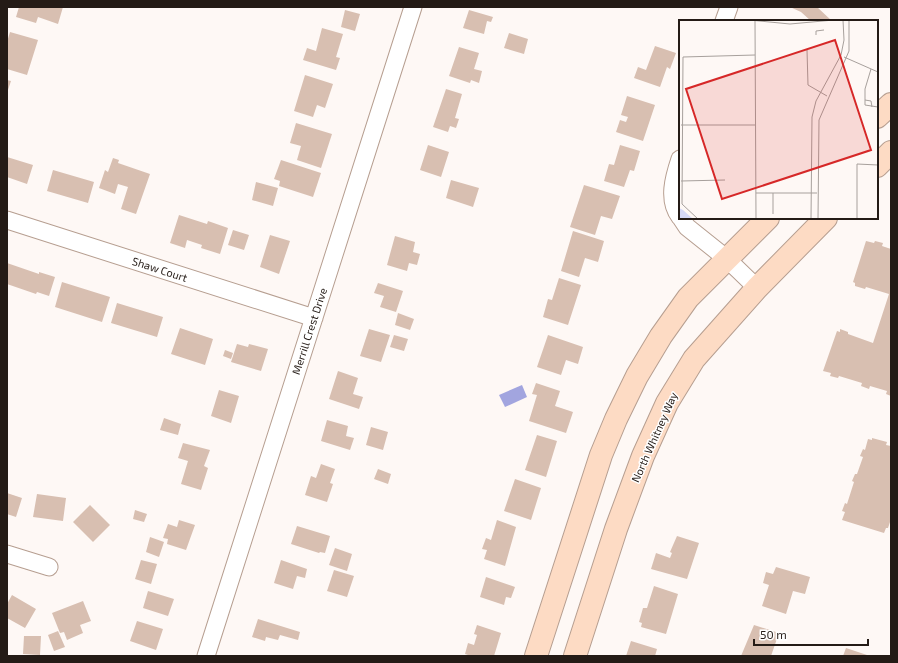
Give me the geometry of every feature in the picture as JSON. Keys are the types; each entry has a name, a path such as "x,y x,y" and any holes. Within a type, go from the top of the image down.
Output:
{"main road":[{"path":"878,116 891,104"},
{"path":"878,165 891,152"},
{"path":"536,656 601,455 616,419 637,376 660,336 688,298 767,219"},
{"name":"North Whitney Way","path":"575,656 616,529 643,456 667,403 694,358 757,288 825,219"}],"street":[{"name":"Merrill Crest Drive","path":"206,656 413,7"},
{"path":"724,20 729,7"},
{"path":"679,162 674,179 672,196 676,212 679,216"},
{"path":"681,219 688,227 727,259 757,288"},
{"name":"Shaw Court","path":"7,220 314,318"},
{"path":"7,554 49,567"}],"water":[{"path":"522,385 527,397 505,407 499,395"}],"building":[{"path":"19,7 63,7 58,24 38,17 36,23 16,17"},
{"path":"790,7 817,7 831,20 810,20 801,12"},
{"path":"345,10 360,14 355,31 341,27"},
{"path":"469,10 493,17 491,22 487,21 484,34 463,28"},
{"path":"322,28 343,34 336,57 340,58 336,70 303,60 307,48 316,51"},
{"path":"10,32 38,40 27,75 7,69 7,42"},
{"path":"509,33 528,39 524,54 504,48"},
{"path":"655,46 676,53 670,69 667,67 660,87 634,78 638,67 646,70"},
{"path":"459,47 479,53 474,69 482,71 479,83 471,80 470,83 449,76"},
{"path":"305,75 333,84 325,108 317,105 313,117 294,111"},
{"path":"7,80 11,81 7,93"},
{"path":"446,89 462,94 455,118 459,119 456,128 450,126 448,132 433,127"},
{"path":"627,96 655,105 643,141 616,132 620,120 626,122 628,117 621,115"},
{"path":"296,123 332,134 321,168 297,160 301,146 290,143"},
{"path":"428,145 449,152 441,177 420,170"},
{"path":"620,145 640,151 634,171 630,170 624,187 604,181 609,164 614,165"},
{"path":"7,157 33,165 27,184 7,177"},
{"path":"113,158 119,160 118,163 150,174 136,214 121,209 128,187 118,184 115,194 99,188 105,170 108,172"},
{"path":"281,160 321,173 313,197 279,186 280,181 274,179"},
{"path":"53,170 94,182 88,203 47,191"},
{"path":"451,180 479,188 473,207 446,198"},
{"path":"256,182 278,188 273,206 252,200"},
{"path":"584,185 620,196 612,219 601,216 595,235 570,227"},
{"path":"179,215 207,224 208,221 228,228 220,254 201,248 202,245 187,240 185,248 170,243"},
{"path":"233,230 249,235 244,250 228,245"},
{"path":"573,231 604,241 598,262 585,258 579,277 561,271"},
{"path":"270,235 290,241 279,274 260,267"},
{"path":"395,236 415,242 413,252 420,254 417,265 409,263 407,271 387,265"},
{"path":"866,241 883,243 882,246 891,249 891,396 886,394 887,391 870,386 869,389 861,386 862,383 839,376 838,378 830,376 831,373 823,371 837,331 840,332 840,329 848,332 848,334 873,343 889,294 866,287 865,289 855,286 855,283 853,282"},
{"path":"7,263 39,274 39,272 55,277 49,296 37,292 36,294 7,284"},
{"path":"559,278 581,285 568,325 543,317 548,299 552,300"},
{"path":"62,282 110,297 102,322 55,307"},
{"path":"378,283 403,291 396,312 380,307 384,296 374,293"},
{"path":"117,303 163,317 157,337 111,323"},
{"path":"398,313 414,319 410,330 395,325"},
{"path":"180,328 213,339 205,365 171,354"},
{"path":"369,329 390,335 381,362 360,356"},
{"path":"394,335 408,339 404,351 390,347"},
{"path":"548,335 583,347 578,364 566,360 561,375 537,367"},
{"path":"237,344 248,347 249,344 268,349 261,371 231,362"},
{"path":"225,350 233,353 231,359 223,356"},
{"path":"338,371 358,378 353,394 363,397 359,409 329,399"},
{"path":"536,383 560,391 555,406 573,412 566,433 529,421 537,395 532,394"},
{"path":"219,390 239,396 231,423 211,416"},
{"path":"164,418 181,424 178,435 160,430"},
{"path":"327,420 348,426 346,436 354,438 350,450 321,441"},
{"path":"371,427 388,432 383,450 366,445"},
{"path":"537,435 557,441 546,477 525,470"},
{"path":"872,438 887,442 886,445 891,446 891,519 888,528 886,528 884,533 842,520 845,512 842,511 845,503 847,504 854,482 852,481 855,474 857,474 863,457 860,456 863,449 865,450 868,439 872,440"},
{"path":"183,443 210,450 204,466 208,468 201,490 181,484 188,461 178,458"},
{"path":"321,464 335,469 330,483 333,484 327,502 305,495 311,476 316,478"},
{"path":"378,469 391,474 388,484 374,479"},
{"path":"515,479 541,488 531,520 504,511"},
{"path":"7,493 22,498 16,517 7,514"},
{"path":"37,494 66,498 63,521 33,517"},
{"path":"90,505 110,525 93,542 73,522"},
{"path":"135,510 147,514 144,522 133,519"},
{"path":"179,520 195,525 186,550 167,544 168,539 163,538 168,524 177,527"},
{"path":"497,520 516,527 505,566 484,559 487,550 482,549 486,538 491,540"},
{"path":"297,526 330,536 325,553 319,553 291,544"},
{"path":"677,536 699,543 687,579 651,569 656,553 670,558 672,553 670,552"},
{"path":"150,537 164,542 159,557 146,552"},
{"path":"335,548 352,554 347,571 329,565"},
{"path":"141,560 157,564 151,584 135,579"},
{"path":"281,560 307,569 305,578 297,576 293,589 274,583"},
{"path":"776,567 810,577 805,594 793,591 786,614 762,606 769,585 763,583 766,572 773,574"},
{"path":"334,570 354,576 347,597 327,591"},
{"path":"486,577 515,587 511,598 506,597 504,605 480,597"},
{"path":"654,586 678,594 666,634 641,627 642,623 639,622 643,608 647,608"},
{"path":"148,591 174,599 168,616 143,608"},
{"path":"12,595 36,609 25,628 7,618 7,604"},
{"path":"83,601 91,621 80,625 83,633 67,640 64,632 60,633 52,613"},
{"path":"258,619 300,632 298,640 280,635 278,640 266,637 265,641 252,637"},
{"path":"137,621 163,629 156,650 130,641"},
{"path":"477,625 501,633 494,656 471,656 465,654 468,643 474,645 477,635 474,634"},
{"path":"754,625 779,633 771,656 741,656"},
{"path":"58,631 65,647 54,651 48,635"},
{"path":"24,636 41,636 40,655 23,654"},
{"path":"631,641 657,649 655,656 626,656"},
{"path":"846,648 870,656 843,656"}]}
